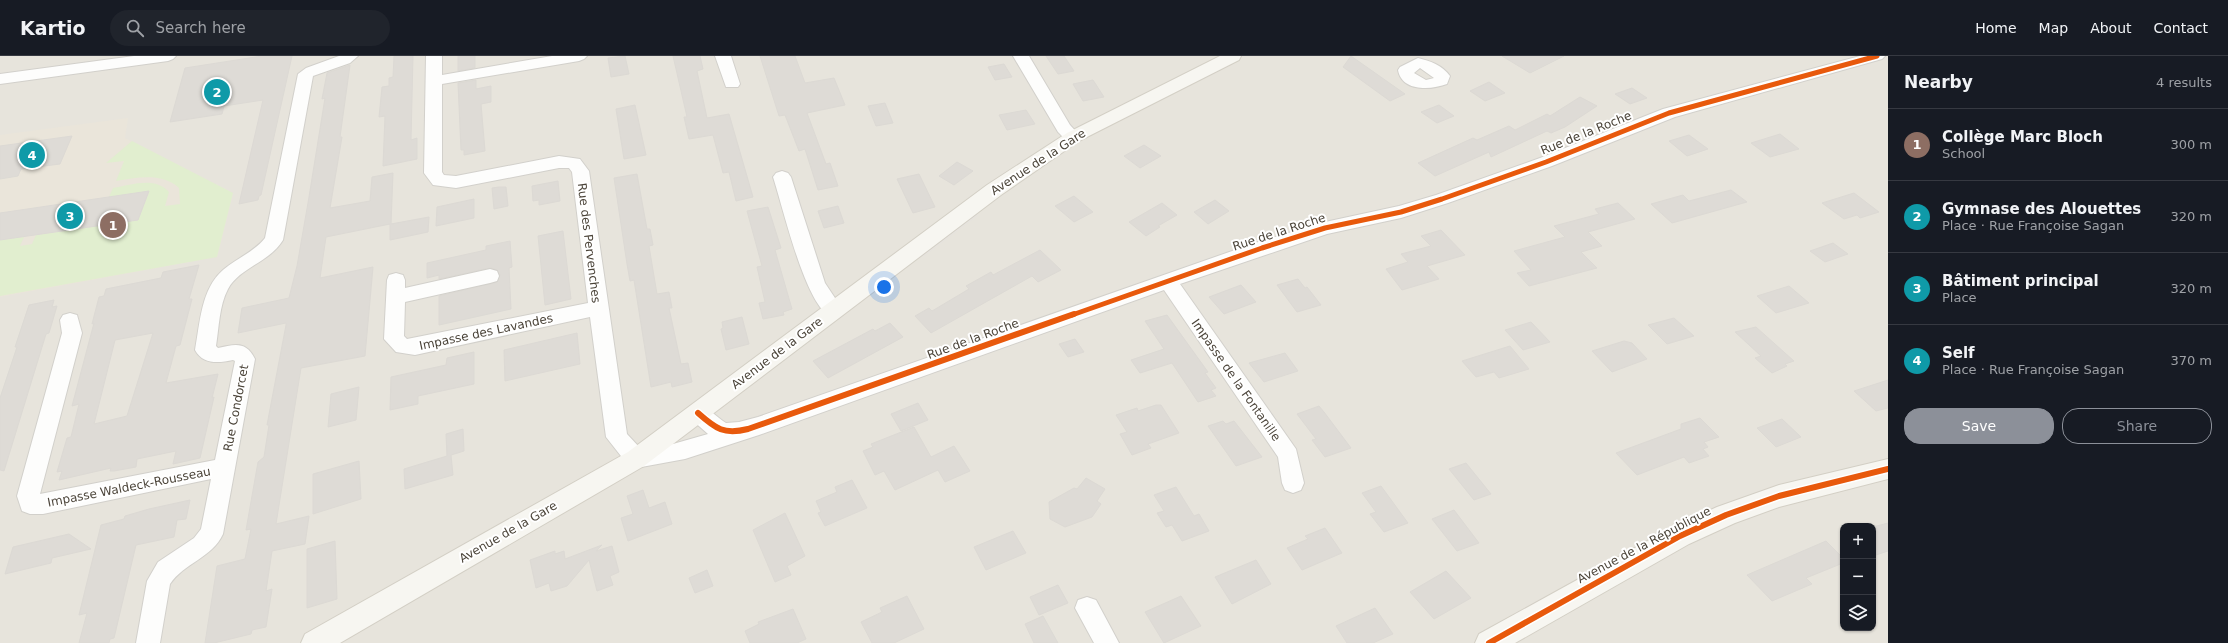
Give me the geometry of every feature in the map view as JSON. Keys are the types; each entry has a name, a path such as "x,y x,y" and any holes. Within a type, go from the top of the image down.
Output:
{"street":[{"path":"0,79 168,56"},
{"name":"Rue Condorcet","path":"149,642 159,581 166,570 202,546 212,534 225,468 245,359 237,352 216,356 204,350 217,290 225,279 267,250 274,240 306,74 318,67 337,64 350,56"},
{"name":"Rue des Pervenches","path":"434,56 433,173 438,181 456,182 559,162 574,163 580,171 617,437 636,459"},
{"path":"434,81 549,59 579,56"},
{"path":"723,56 732,84"},
{"path":"1021,56 1064,128 1073,137"},
{"name":"Avenue de la Gare","path":"315,643 636,459 994,190 1073,137 1233,56"},
{"name":"Rue de la Roche","path":"636,459 704,446 732,434 920,370 1168,281 1325,228 1400,212 1442,199 1546,162 1668,113 1877,56"},
{"path":"782,177 816,285 833,310"},
{"name":"Impasse des Lavandes","path":"490,276 396,288 394,339 403,347 415,347 598,308"},
{"name":"Impasse de la Fontanille","path":"1168,281 1288,455 1293,483"},
{"name":"Impasse Waldeck-Rousseau","path":"70,320 72,333 28,496 30,504 43,504 225,468"},
{"path":"698,413 714,428 732,434"},
{"name":"Avenue de la République","path":"1489,643 1680,536 1726,515 1779,496 1888,470"},
{"path":"1087,608 1107,643"}],"shaded area":[{"path":"0,56 1888,56 1888,643 0,643"},
{"path":"128,118 125,138 233,193 217,257 0,297 0,135"},
{"path":"978,210 978,215 924,256 916,256"}],"green space":[{"path":"132,141 233,193 217,257 0,296 0,240 24,237 20,246 32,244 36,235 138,220 149,192 109,197 113,188 127,185 142,183 157,184 169,192 165,206 180,204 179,188 165,180 149,177 116,181 124,161 106,163"}],"building":[{"path":"262,56 292,56 261,195 259,196 258,200 239,204 263,100 224,106 222,114 170,122 185,68"},
{"path":"394,56 413,56 411,140 417,138 417,159 383,166 385,116 379,117 382,87 389,86 389,78 393,77"},
{"path":"458,56 475,56 475,68 458,71"},
{"path":"625,56 629,74 611,77 608,58"},
{"path":"673,56 700,56 703,69 697,71 707,118 729,114 753,197 736,201 729,172 723,173 713,135 689,139 684,117 687,117"},
{"path":"760,56 795,56 805,83 834,78 845,105 807,113 826,164 830,163 838,186 818,190 805,149 799,151 785,115 779,116"},
{"path":"1046,56 1064,56 1074,71 1058,74"},
{"path":"1351,56 1405,94 1390,101 1343,67"},
{"path":"1502,56 1564,56 1530,73"},
{"path":"1004,64 1012,77 995,80 988,67"},
{"path":"350,65 340,137 342,137 330,208 370,201 372,177 393,173 391,224 429,217 428,232 390,240 390,224 326,237 320,278 373,267 365,356 301,368 276,524 309,516 305,544 272,551 266,591 272,589 266,627 252,630 251,634 214,643 205,643 217,566 245,559 251,529 246,530 258,462 264,457 269,425 267,425 286,325 286,323 238,333 242,308 289,298 297,266 309,197 325,98 322,99 327,73"},
{"path":"476,80 476,89 491,86 491,102 481,104 485,151 464,155 464,150 461,150 458,83"},
{"path":"1093,80 1104,97 1083,101 1073,84"},
{"path":"1489,82 1505,93 1485,101 1470,91"},
{"path":"1632,88 1647,98 1630,104 1615,94"},
{"path":"1580,97 1597,106 1565,127 1551,133 1547,131 1491,157 1489,152 1435,176 1418,163 1473,138 1477,140 1509,126 1515,130 1547,114 1550,116"},
{"path":"885,103 893,123 876,126 868,106"},
{"path":"635,105 646,155 624,159 616,109"},
{"path":"1439,105 1454,116 1437,123 1421,112"},
{"path":"1026,110 1035,124 1007,130 999,115"},
{"path":"1780,134 1799,149 1770,157 1751,143"},
{"path":"1689,135 1708,149 1687,156 1669,141"},
{"path":"72,136 60,164 21,169 18,176 0,179 0,146"},
{"path":"1144,145 1161,156 1140,168 1124,156"},
{"path":"957,162 973,171 954,185 939,176"},
{"path":"637,174 647,229 650,229 653,245 649,246 657,294 669,292 672,308 669,308 681,364 688,363 692,382 672,387 671,382 651,387 634,280 630,281 627,264 614,178"},
{"path":"919,174 935,207 913,213 897,179"},
{"path":"558,181 560,201 539,205 539,200 533,201 532,186"},
{"path":"506,187 508,206 494,209 492,188"},
{"path":"1731,190 1747,202 1672,223 1651,204 1683,195 1689,201"},
{"path":"149,191 138,220 0,240 0,213"},
{"path":"1854,193 1879,212 1860,218 1857,215 1844,219 1822,203"},
{"path":"1074,196 1093,212 1074,222 1055,206"},
{"path":"474,199 474,218 436,226 437,207"},
{"path":"1215,200 1229,211 1208,224 1194,212"},
{"path":"1162,203 1177,215 1158,226 1160,227 1146,236 1129,222"},
{"path":"1618,203 1635,219 1588,232 1602,246 1581,252 1597,268 1529,286 1517,273 1531,270 1514,251 1565,237 1554,226 1599,214 1595,209"},
{"path":"838,206 844,223 824,228 818,211"},
{"path":"768,207 781,248 775,250 792,309 783,312 784,315 763,319 759,303 765,302 757,267 762,266 747,211"},
{"path":"1441,230 1465,255 1427,266 1439,279 1402,290 1386,269 1408,262 1401,254 1431,246 1421,236"},
{"path":"563,231 571,299 545,305 538,236"},
{"path":"510,241 512,267 509,268 511,309 439,325 439,296 497,282 500,275 497,270 490,268 439,279 439,275 427,278 427,263 486,250 486,246"},
{"path":"1833,243 1848,254 1825,262 1810,251"},
{"path":"1040,250 1061,270 1038,282 1032,276 931,333 915,316 929,308 932,311 969,289 966,286 991,272 993,275"},
{"path":"199,265 189,299 192,299 180,345 176,346 166,383 218,374 200,458 173,464 176,451 137,459 136,467 110,471 111,468 59,480 62,471 57,472 67,438 71,437 79,404 72,406 94,323 92,324 99,297 104,296 106,289 161,278 163,272","holes":["153,333 127,416 94,424 115,340"]},
{"path":"1298,279 1305,288 1307,287 1321,305 1297,312 1277,285"},
{"path":"1241,285 1256,302 1224,314 1209,297"},
{"path":"1789,286 1809,303 1776,313 1757,296"},
{"path":"54,300 52,307 57,306 49,333 46,334 4,471 0,470 0,398 17,347 15,347 29,305"},
{"path":"1167,315 1208,372 1205,373 1216,388 1211,390 1216,396 1198,402 1172,363 1140,373 1131,360 1164,349 1145,321"},
{"path":"742,317 749,344 726,350 721,329 723,328 722,322"},
{"path":"1674,318 1694,336 1667,344 1648,325"},
{"path":"1531,322 1550,342 1523,350 1505,330"},
{"path":"890,323 903,337 828,378 813,361 873,329 875,331"},
{"path":"1756,327 1794,361 1785,364 1787,366 1772,373 1755,358 1761,356 1735,332"},
{"path":"577,333 580,364 505,381 504,350"},
{"path":"1075,339 1084,352 1068,357 1059,344"},
{"path":"1624,341 1632,343 1647,359 1612,372 1592,351"},
{"path":"1510,346 1529,369 1499,378 1494,372 1476,377 1462,361"},
{"path":"474,352 474,384 418,396 418,404 390,410 391,377 446,365 447,358"},
{"path":"1285,353 1298,371 1264,382 1249,363"},
{"path":"1888,380 1888,408 1876,411 1854,391"},
{"path":"359,387 356,420 328,427 331,394"},
{"path":"918,403 928,420 901,431 891,414"},
{"path":"1156,405 1161,405 1179,433 1148,444 1151,448 1132,455 1120,434 1127,432 1116,415 1137,408 1138,411"},
{"path":"1319,406 1351,448 1325,457 1312,440 1316,439 1297,414"},
{"path":"1700,418 1719,437 1704,442 1708,447 1703,449 1709,456 1689,463 1684,457 1637,475 1616,453 1681,429 1681,424"},
{"path":"1782,419 1801,437 1776,447 1757,428"},
{"path":"1223,421 1226,424 1234,421 1262,457 1236,466 1208,426"},
{"path":"914,427 931,457 954,446 970,471 945,482 938,470 895,490 884,471 875,475 863,451 873,447 871,444"},
{"path":"463,429 464,451 451,455 453,475 405,489 404,469 447,456 446,434"},
{"path":"359,461 361,499 313,514 313,474"},
{"path":"1466,463 1491,494 1474,500 1449,469"},
{"path":"1086,478 1105,489 1097,501 1101,504 1092,517 1065,527 1050,519 1049,502 1074,488 1077,489"},
{"path":"852,480 867,508 825,526 818,513 821,512 816,501 837,492 835,487"},
{"path":"1381,486 1408,523 1384,532 1370,514 1376,512 1362,493"},
{"path":"1176,487 1194,516 1199,514 1209,531 1182,541 1172,525 1166,527 1157,513 1164,511 1154,495"},
{"path":"643,490 649,508 665,502 672,524 628,541 621,518 633,514 627,496"},
{"path":"190,500 186,519 177,520 174,537 136,545 114,638 110,639 109,643 79,643 87,613 79,615 101,525 124,519 125,516 149,509"},
{"path":"1454,510 1479,543 1457,551 1432,519"},
{"path":"785,513 805,556 787,566 791,575 775,582 753,530"},
{"path":"1888,523 1888,551 1876,555 1876,526"},
{"path":"1325,528 1342,553 1302,570 1287,548 1308,539 1305,536"},
{"path":"1013,531 1026,553 986,570 974,547"},
{"path":"69,534 91,549 52,558 51,563 5,574 13,547"},
{"path":"335,541 337,599 307,608 307,549"},
{"path":"1826,541 1840,555 1840,564 1806,578 1812,584 1772,601 1747,575"},
{"path":"602,545 596,551 612,546 619,572 610,576 613,585 597,591 589,560 567,586 551,591 549,583 536,588 530,560 555,551 555,554 564,551 565,559"},
{"path":"1256,560 1271,584 1232,604 1215,577"},
{"path":"707,570 713,586 695,593 689,578"},
{"path":"1446,571 1471,598 1434,619 1410,592"},
{"path":"1058,585 1068,603 1039,615 1030,597"},
{"path":"907,596 924,629 894,643 872,643 861,622 882,612 880,608"},
{"path":"1181,596 1201,626 1164,643 1145,612"},
{"path":"1375,608 1393,634 1373,643 1347,643 1336,626"},
{"path":"793,609 806,639 797,643 750,643 745,631 759,624 758,622"},
{"path":"1043,616 1058,643 1034,643 1025,624"}],"cycle path":[{"path":"698,413 706,421 726,432 739,431 759,426 1262,248 1325,228 1401,212 1442,199 1546,162 1669,113 1877,56"},
{"path":"1489,643 1680,536 1726,515 1779,496 1888,469"}],"place":[{"name":"Gymnase des Alouettes","path":"217,92"},
{"name":"Self","path":"32,155"},
{"name":"Bâtiment principal","path":"70,216"},
{"name":"Collège Marc Bloch","path":"113,225"}]}
